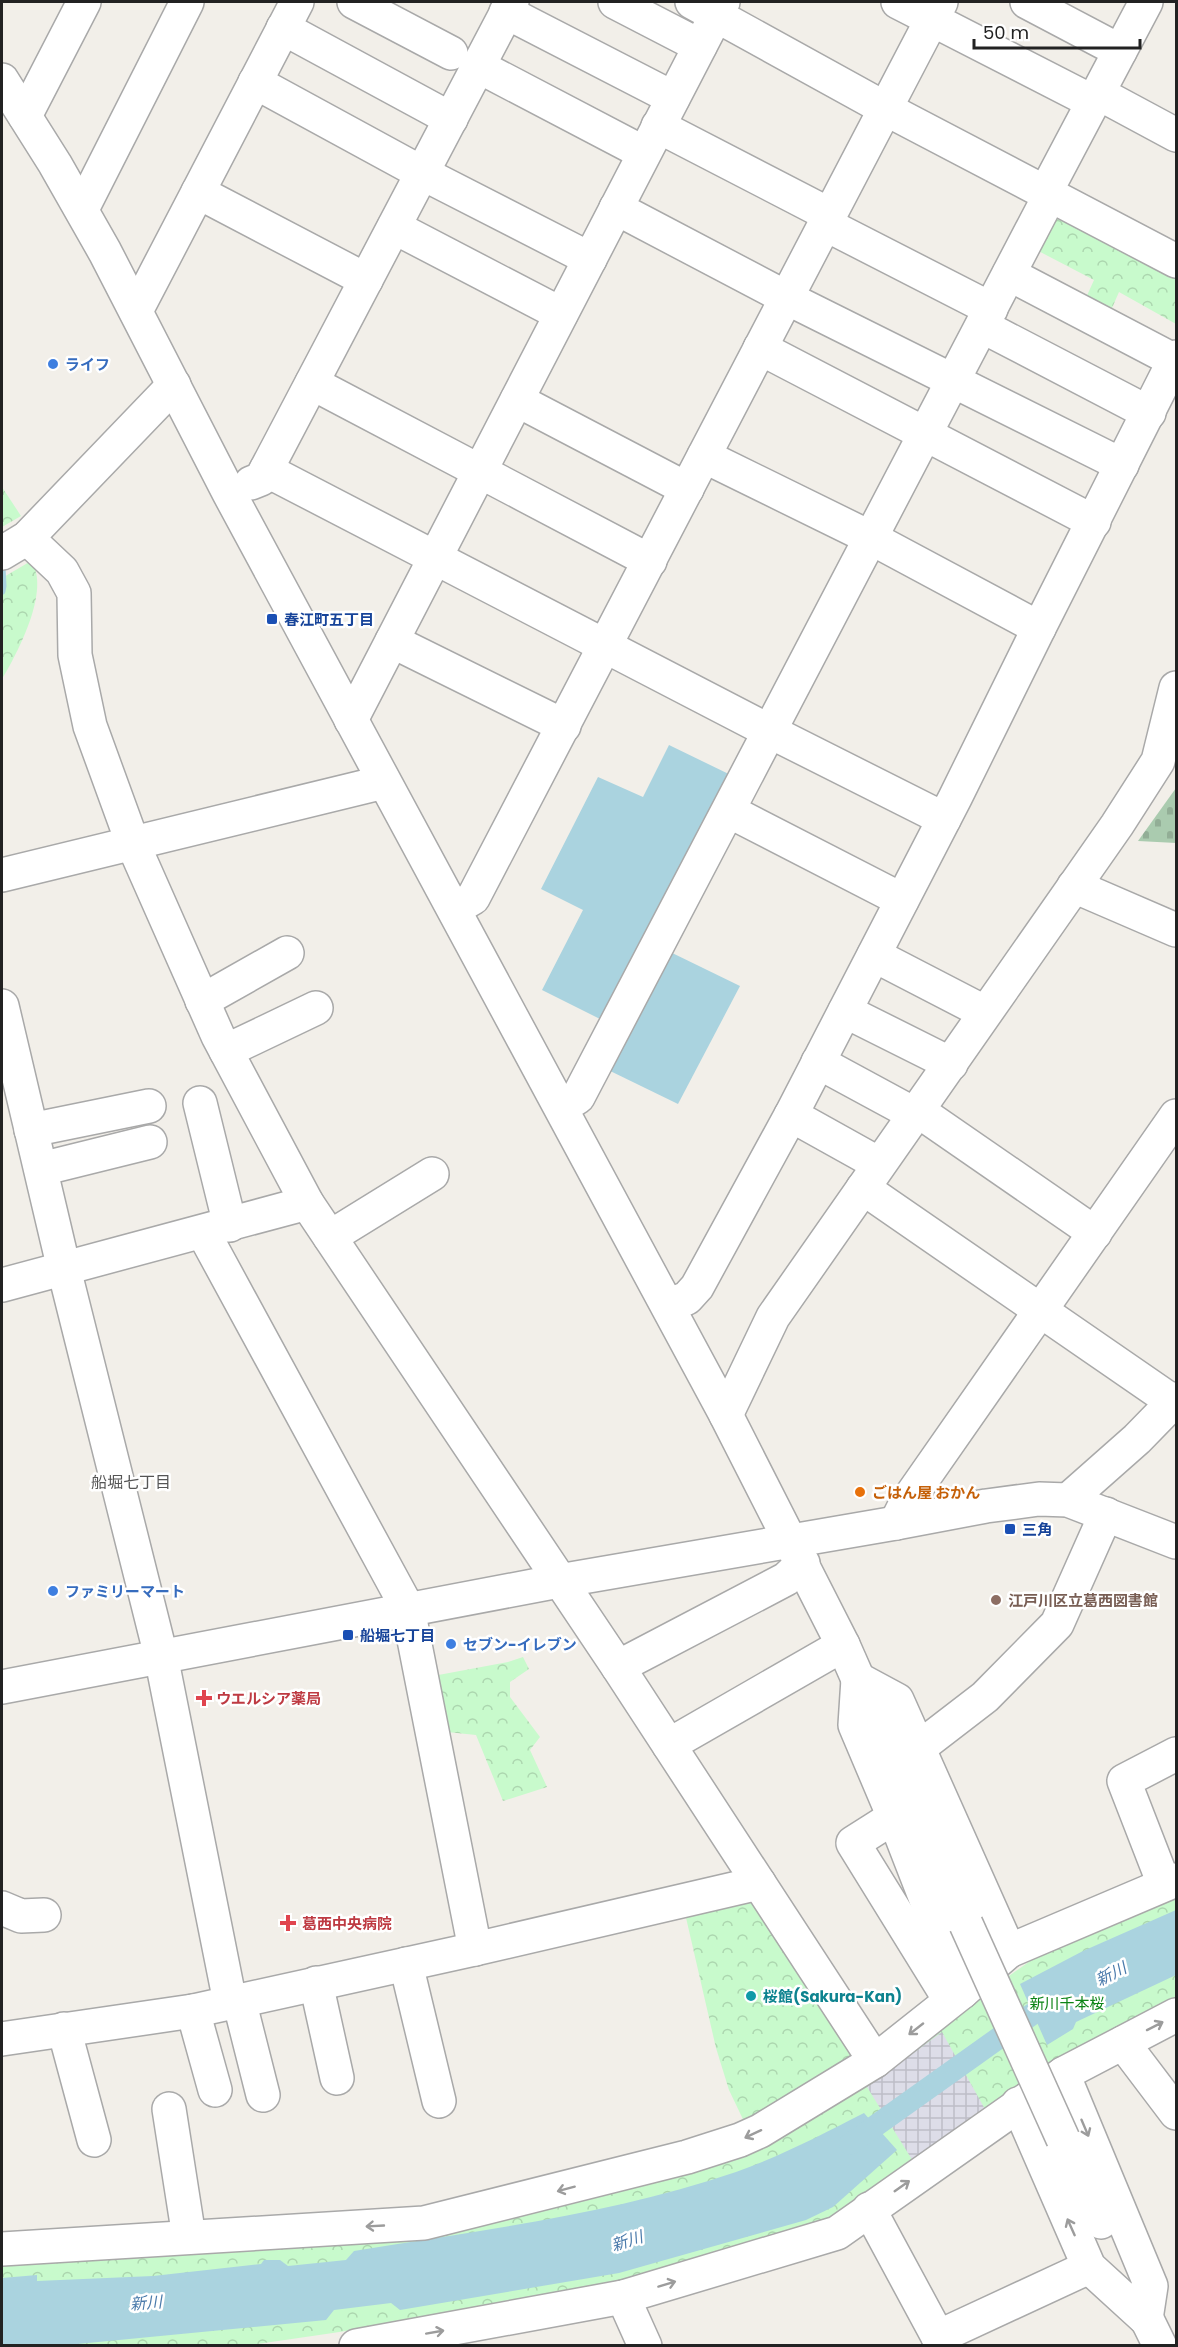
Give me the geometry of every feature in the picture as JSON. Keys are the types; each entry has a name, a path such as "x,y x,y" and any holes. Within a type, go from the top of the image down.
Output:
{"street":[{"path":"25,116 84,2"},
{"path":"82,209 187,2"},
{"path":"354,2 465,60 828,219 987,318 1149,413"},
{"path":"615,2 700,46"},
{"path":"898,2 937,10 1096,98 1176,135"},
{"path":"1027,2 1120,51"},
{"path":"562,1107 578,1097 771,732 987,318 1146,2"},
{"path":"351,720 700,46 710,6 886,109 1176,261"},
{"path":"229,493 261,479 451,118 465,60 509,7 673,98"},
{"path":"454,909 473,898 937,10"},
{"path":"136,311 290,15 451,118"},
{"path":"2,80 82,209 229,493 562,1107 797,1552 843,1645 1063,2139 1153,2332"},
{"path":"255,82 422,173 590,259"},
{"path":"198,192 366,280"},
{"path":"616,208 787,298 1122,465"},
{"path":"393,227 561,314"},
{"path":"668,1306 687,1298 697,1287 791,1115 944,819 1175,359 1009,274"},
{"path":"760,348 1094,522"},
{"path":"312,383 486,459 650,561"},
{"path":"174,385 14,545 62,571 74,593 75,655 90,726 133,844 226,1051 307,1203 618,1667 875,2061"},
{"path":"517,400 687,489"},
{"path":"704,456 872,538 1039,628"},
{"path":"266,470 771,732 944,819"},
{"path":"392,641 564,726"},
{"path":"726,1415 773,1317 951,1064 984,1012 1074,886 1158,761 1176,688"},
{"path":"2,875 384,782"},
{"path":"729,811 902,900"},
{"path":"1074,886 1176,930"},
{"path":"202,1001 287,953"},
{"path":"874,955 984,1012"},
{"path":"2,1006 8,1064 31,1130 161,1656 234,2001 263,2095"},
{"path":"226,1051 316,1008"},
{"path":"845,1011 951,1064"},
{"path":"818,1062 916,1112 1095,1233"},
{"path":"200,1102 217,1228 408,1609 475,1949"},
{"path":"31,1130 148,1106"},
{"path":"791,1115 1042,1310 1175,1402 1068,1500"},
{"path":"896,1523 906,1503 1176,1116"},
{"path":"40,1169 150,1142"},
{"path":"330,1237 432,1174"},
{"path":"2,1285 307,1203"},
{"path":"2,1687 559,1581 797,1552 896,1523 986,1506 1039,1499 1068,1500 1176,1542"},
{"path":"920,1747 985,1697 1057,1624 1106,1514"},
{"path":"618,1667 786,1579 797,1552"},
{"path":"669,1745 843,1645"},
{"path":"858,1679 897,1700 1010,1951"},
{"path":"858,1679 855,1725 894,1817 956,1997"},
{"path":"2,2249 424,2223 687,2157 740,2140 760,2131 875,2061 1010,1951 1170,1882 1124,1781 1176,1754"},
{"path":"894,1817 854,1843 956,1997"},
{"path":"2,2039 193,2011 759,1883"},
{"path":"2,1908 21,1916 44,1915"},
{"path":"406,1964 439,2101"},
{"path":"316,1983 337,2078"},
{"path":"193,2011 215,2090"},
{"path":"356,2346 623,2297 837,2233 1063,2074 1176,2015"},
{"path":"64,2029 94,2140"},
{"path":"1123,2043 1176,2113"},
{"path":"1063,2074 1151,2286 1153,2332"},
{"path":"1018,2104 1089,2267 1153,2332"},
{"path":"169,2109 189,2237"},
{"path":"869,2209 941,2341 1089,2267"},
{"path":"623,2297 645,2346"}],"green space":[{"path":"1050,195 1176,261 1176,324 1119,292 1105,324 1080,311 1094,280 1025,244"},
{"path":"2,487 21,516 2,527"},
{"path":"31,561 36,573 35,604 16,653 2,679 2,578"},
{"path":"1176,788 1176,843 1138,841"},
{"path":"523,1657 529,1669 510,1682 510,1697 540,1737 530,1750 547,1787 503,1801 476,1735 447,1732 433,1676"},
{"name":"新川千本桜","path":"1176,1892 1176,2008 832,2229 618,2290 243,2346 2,2346 2,2260 427,2230 795,2128 1040,1954"},
{"path":"759,1897 868,2059 750,2134 729,2090 716,2048 684,1909"}],"shaded area":[{"path":"942,2032 986,2111 916,2166 867,2087"}],"water":[{"path":"669,745 739,779 610,1024 542,990 583,910 541,889 598,777 643,797"},
{"path":"664,949 740,986 678,1104 602,1067"},
{"path":"1176,1910 1176,1975 1076,2022 1073,2029 1047,2045 1020,1984 1083,1951"},
{"path":"864,2113 897,2150 833,2207 806,2220 619,2273 400,2310 391,2303 334,2310 326,2320 67,2345 2,2346 2,2278 37,2275 37,2281 153,2276 261,2264 264,2260 280,2260 288,2266 346,2260 354,2251 595,2210 690,2187 769,2159"}],"waterway":[{"path":"2,567 2,591"},
{"name":"新川","path":"850,2144 1038,2010 1060,1999"}],"place":[{"name":"ライフ","path":"53,364"},
{"name":"春江町五丁目","path":"272,619"},
{"name":"ごはん屋 おかん","path":"860,1492"},
{"name":"三角","path":"1010,1529"},
{"name":"ファミリーマート","path":"53,1591"},
{"name":"江戸川区立葛西図書館","path":"996,1600"},
{"name":"船堀七丁目","path":"348,1635"},
{"name":"セブン-イレブン","path":"451,1644"},
{"name":"ウエルシア薬局","path":"204,1698"},
{"name":"葛西中央病院","path":"288,1923"},
{"name":"桜館(Sakura-Kan)","path":"751,1996"}],"district":[{"name":"船堀七丁目","path":"131,1482"}]}
